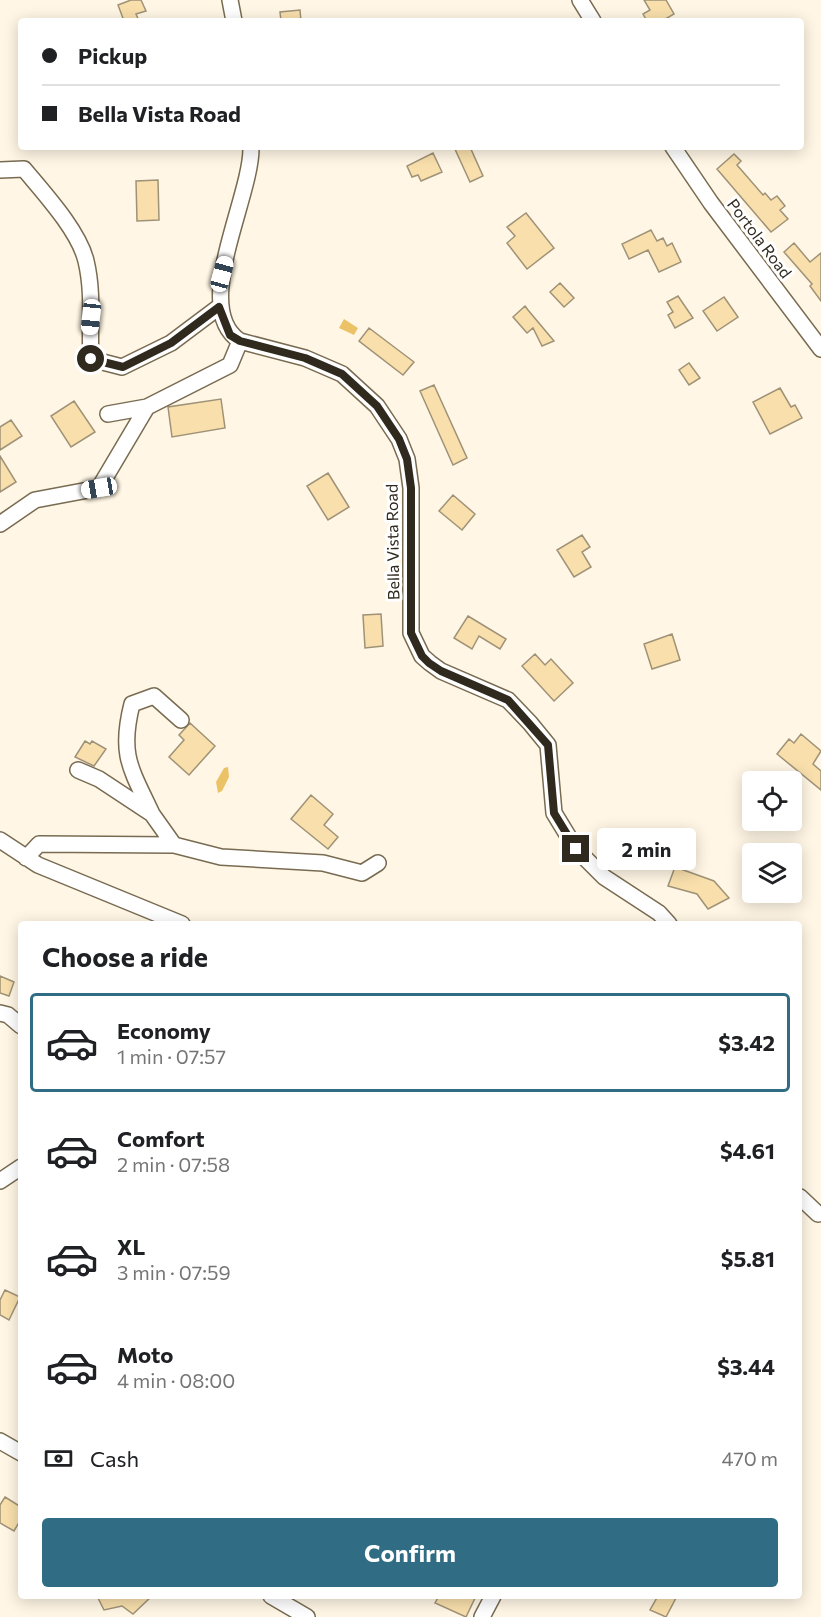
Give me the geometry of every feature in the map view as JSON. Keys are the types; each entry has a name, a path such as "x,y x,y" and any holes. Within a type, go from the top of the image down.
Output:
{"street":[{"path":"230,0 233,18"},
{"path":"580,0 591,18"},
{"path":"108,414 147,407 231,364 240,341 230,335 219,307 222,274 244,191 251,150"},
{"name":"Portola Road","path":"675,150 704,193 821,349"},
{"path":"0,170 24,169 64,217 86,260 92,305 91,359 123,367 171,343 219,307"},
{"name":"Bella Vista Road","path":"240,341 327,365 359,387 377,406 399,439 407,459 411,488 411,633 415,644 429,663 441,671 508,700 530,723 548,745 554,813 576,849 604,877 659,913 666,921"},
{"path":"0,524 35,500 99,488 147,407"},
{"path":"174,845 152,814 129,766 125,732 132,704 154,696 181,720"},
{"path":"78,770 99,780 152,814"},
{"path":"0,840 26,858 175,921"},
{"path":"26,858 39,844 174,845 221,857 323,863 362,873 378,863"},
{"path":"0,1012 18,1023"},
{"path":"0,1181 18,1169"},
{"path":"802,1199 818,1214"},
{"path":"0,1441 18,1451"},
{"path":"276,1599 307,1617"},
{"path":"482,1617 491,1599"}],"shaded area":[{"path":"344,319 358,328 354,335 339,328"},
{"path":"228,767 229,777 222,791 218,793 216,782 224,768"}],"building":[{"path":"131,0 141,0 146,11 136,14 138,18 123,18 118,5"},
{"path":"644,0 666,0 674,14 667,18 645,18 643,14 650,10"},
{"path":"300,10 301,18 281,18 280,12"},
{"path":"455,150 471,150 483,176 470,182"},
{"path":"433,153 442,172 421,181 418,175 412,177 407,166"},
{"path":"734,154 741,161 737,165 763,195 765,193 771,200 777,196 785,206 780,210 788,219 771,232 717,169"},
{"path":"158,180 159,220 137,221 136,181"},
{"path":"526,213 554,248 527,269 507,243 515,236 507,227"},
{"path":"651,230 657,241 663,238 667,246 672,243 681,262 659,272 648,250 629,259 622,244"},
{"path":"794,243 810,262 821,253 821,301 810,286 812,284 784,252"},
{"path":"560,283 574,298 564,307 550,292"},
{"path":"678,296 693,318 675,328 668,315 673,312 667,302"},
{"path":"724,297 738,317 717,331 703,311"},
{"path":"525,306 554,341 542,346 533,328 527,333 513,317"},
{"path":"369,328 414,362 403,375 359,341"},
{"path":"689,363 700,378 689,385 679,370"},
{"path":"434,385 467,458 453,465 420,391"},
{"path":"780,388 791,407 795,405 802,418 770,434 753,402"},
{"path":"221,399 225,428 172,437 168,407"},
{"path":"74,401 95,432 71,447 51,416"},
{"path":"11,420 22,436 0,450 0,427"},
{"path":"0,456 16,482 0,492"},
{"path":"328,473 349,507 328,520 307,486"},
{"path":"453,495 475,514 462,530 439,511"},
{"path":"582,535 590,547 582,552 591,567 574,577 557,550"},
{"path":"381,614 383,646 365,648 363,615"},
{"path":"468,616 506,639 500,649 479,636 472,649 454,638"},
{"path":"672,634 680,660 652,669 644,644"},
{"path":"535,654 545,665 551,659 573,683 554,701 522,666"},
{"path":"190,723 215,746 189,775 169,757 184,740 179,735"},
{"path":"801,734 821,751 813,764 821,771 821,790 802,774 802,771 798,771 777,754 789,739 794,743"},
{"path":"85,741 90,744 92,741 106,749 94,766 75,757"},
{"path":"311,795 333,814 324,825 338,837 328,849 291,819"},
{"path":"675,867 714,881 729,898 708,909 697,894 668,886"},
{"path":"0,976 14,982 9,996 0,993"},
{"path":"5,1290 18,1296 18,1301 9,1320 0,1315 0,1300"},
{"path":"5,1497 18,1505 18,1524 14,1531 0,1523 0,1505"},
{"path":"98,1599 149,1599 133,1614 122,1606 104,1610"},
{"path":"437,1599 475,1599 466,1617 435,1603"},
{"path":"656,1599 675,1599 666,1617 650,1610"}],"route":[{"path":"91,359 123,367 171,343 219,307 230,335 240,341 327,365 359,387 377,406 399,439 407,459 411,488 411,633 415,644 422,656 441,671 508,700 548,745 554,813 576,849"}]}
